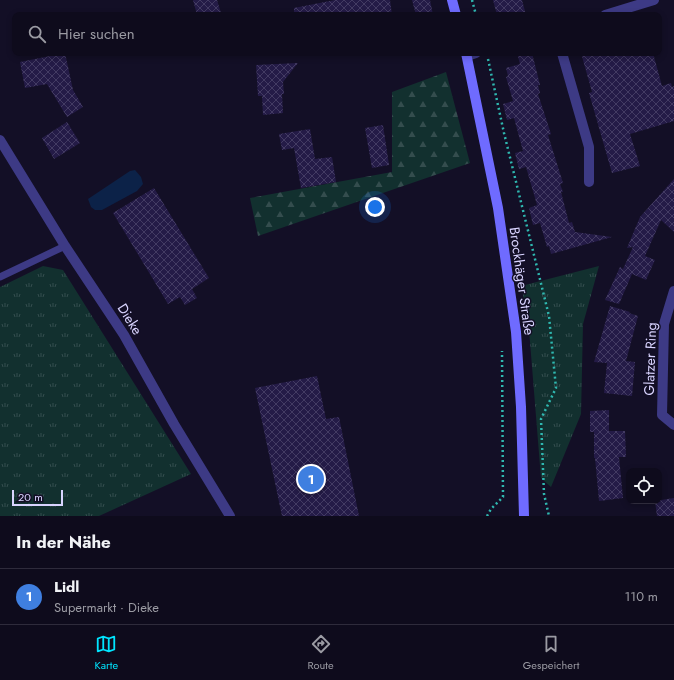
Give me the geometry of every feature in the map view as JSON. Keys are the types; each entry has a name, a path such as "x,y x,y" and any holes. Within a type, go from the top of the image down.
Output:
{"street":[{"path":"452,0 455,12"},
{"path":"615,12 654,0"},
{"name":"Brockhäger Straße","path":"470,56 498,208 516,332 524,516"},
{"path":"563,56 589,147 589,182"},
{"name":"Dieke","path":"0,140 65,246 124,335 174,424 230,516"},
{"name":"Glatzer Ring","path":"674,290 664,324 662,415 674,425"}],"lane":[{"path":"0,277 65,246"}],"path":[{"path":"472,0 475,12"},
{"path":"487,56 549,316 556,388 541,419 544,494 549,516"},
{"path":"487,516 503,497 502,348"}],"green space":[{"path":"446,72 470,163 258,236 250,198 392,172 392,92"},
{"path":"43,266 63,270 191,474 99,516 0,516 0,287"},
{"path":"599,266 583,324 581,414 551,487 541,478 528,317 521,286"}],"water":[{"path":"135,170 141,177 143,184 137,191 102,210 95,210 91,207 88,199 130,171"}],"building":[{"path":"193,0 217,0 221,12 196,12"},
{"path":"335,0 390,0 392,12 294,12 294,8"},
{"path":"412,0 430,0 432,12 415,12"},
{"path":"493,0 522,0 525,12 496,12"},
{"path":"50,56 66,56 73,90 83,107 67,117 47,84 25,88 20,62"},
{"path":"518,56 533,56 540,85 538,85 540,93 538,94 551,134 548,135 563,183 560,184 563,192 561,192 569,223 572,222 575,232 612,237 551,254 549,246 547,247 540,223 533,225 529,208 537,205 526,167 519,169 515,153 523,151 514,118 507,120 503,104 513,101 506,77 508,76 506,68 520,64"},
{"path":"582,56 654,56 662,86 671,83 672,87 674,86 674,121 630,134 640,166 612,173 589,93 592,92"},
{"path":"298,63 283,82 283,113 263,115 262,96 258,96 256,65"},
{"path":"67,122 80,143 54,159 42,138"},
{"path":"383,125 389,165 372,168 365,128"},
{"path":"310,129 315,159 332,157 336,182 301,188 294,148 282,150 279,134"},
{"path":"674,179 674,232 661,220 645,256 655,260 646,280 632,274 619,304 605,300 620,267 623,269 633,247 627,248 640,217"},
{"path":"154,188 209,278 192,289 197,298 185,305 180,297 168,304 113,213"},
{"path":"610,306 638,316 626,361 635,362 632,396 604,393 607,363 594,362"},
{"path":"317,376 326,419 339,417 359,516 282,516 255,388"},
{"path":"609,410 609,431 625,431 626,457 619,457 623,498 599,501 594,458 594,432 590,432 590,411"},
{"path":"674,498 674,516 657,516 655,504 662,504 662,500"}],"place":[{"name":"Lidl","path":"311,479"}]}
